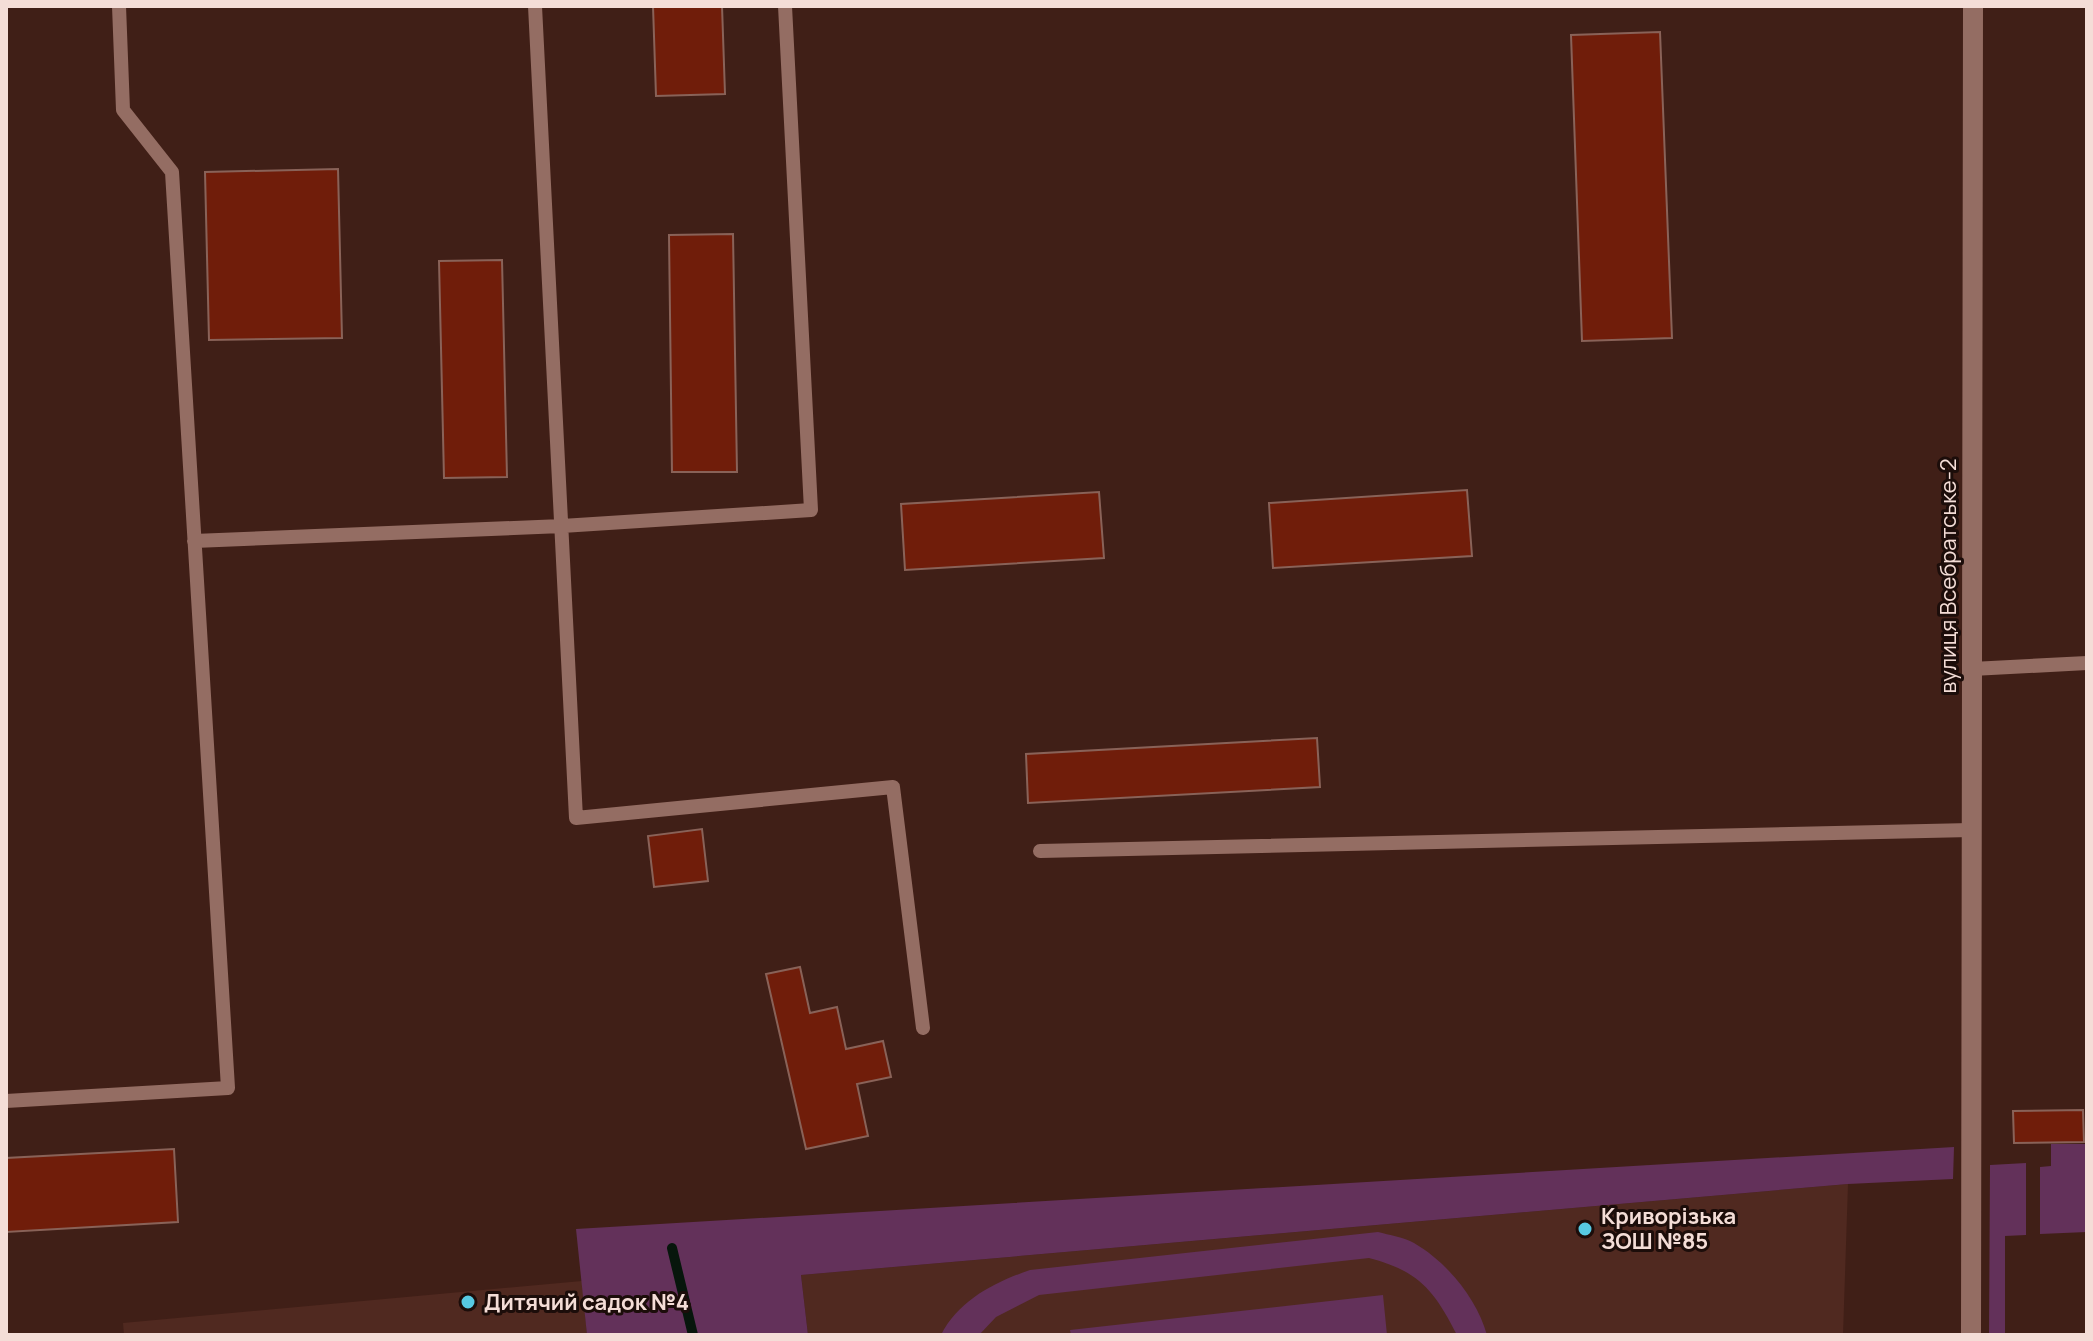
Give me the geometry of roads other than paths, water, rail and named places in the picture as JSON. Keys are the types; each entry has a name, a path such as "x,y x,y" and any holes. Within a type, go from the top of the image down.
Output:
{"street":[{"name":"вулиця Всебратське-2","path":"1971,1335 1973,6"}],"lane":[{"path":"6,1101 228,1088 172,172 123,110 119,6"},
{"path":"535,6 576,818 893,787 923,1028"},
{"path":"194,541 562,526 811,510 785,6"},
{"path":"1972,669 2087,663"},
{"path":"1040,851 1971,830"}],"waterway":[{"path":"672,1248 693,1335"}],"place":[{"name":"Криворізька ЗОШ №85","path":"1585,1229"},
{"name":"Дитячий садок №4","path":"468,1302"}]}
